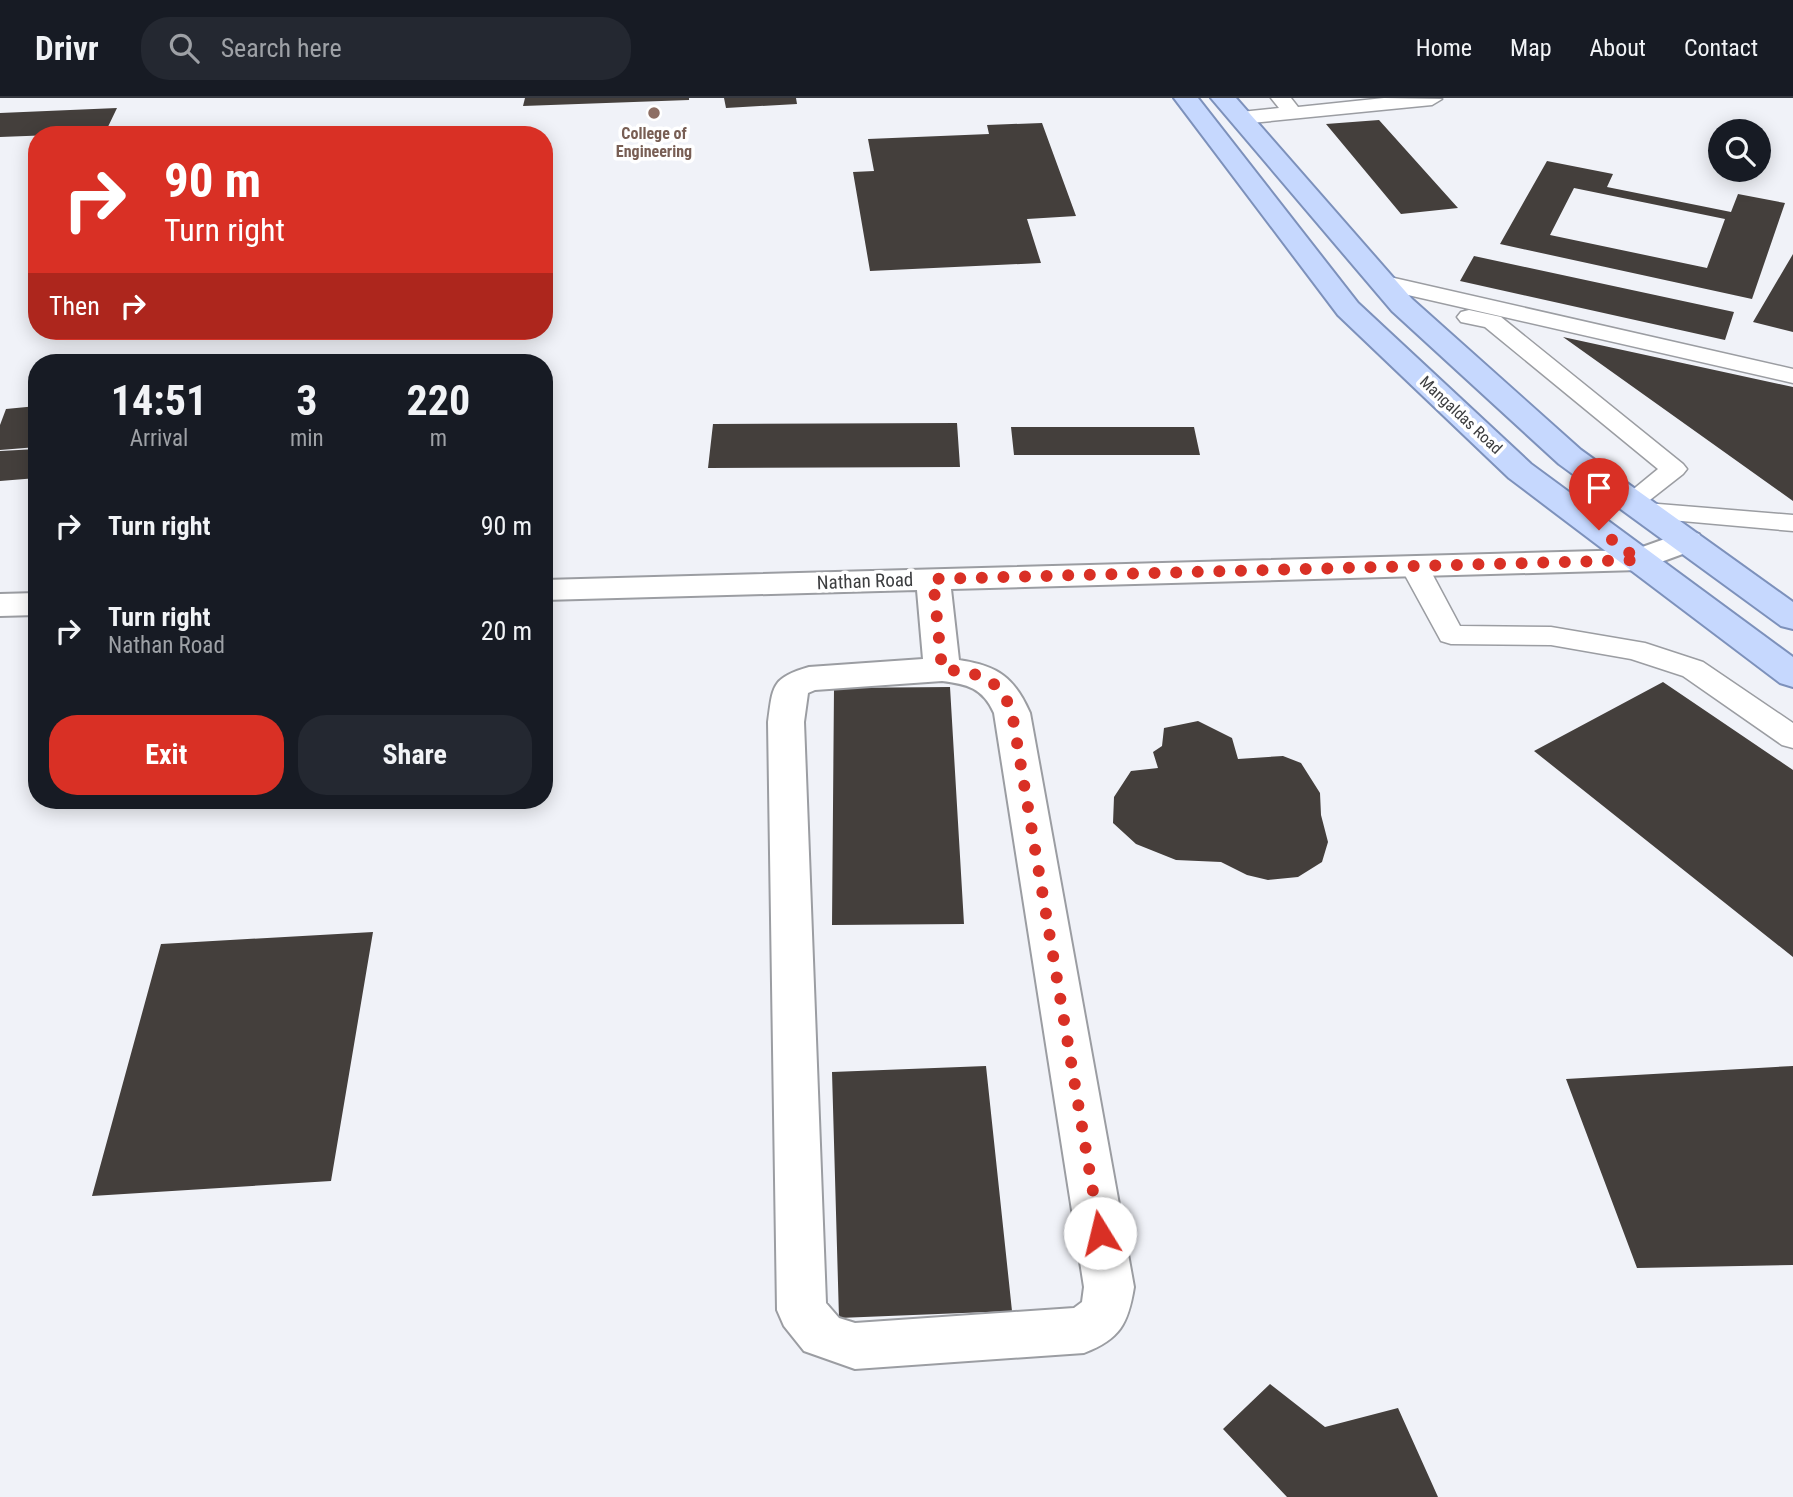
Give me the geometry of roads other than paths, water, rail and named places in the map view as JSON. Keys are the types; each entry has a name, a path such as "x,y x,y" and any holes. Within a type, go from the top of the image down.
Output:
{"main road":[{"name":"Mangaldas Road","path":"1186,98 1348,309 1520,471 1793,675"},
{"path":"1232,108 1402,304 1570,457 1793,618"}],"street":[{"name":"Nathan Road","path":"553,590 1639,560 1687,541"},
{"path":"933,579 942,669"},
{"path":"0,605 28,604"},
{"path":"942,669 975,673 995,684 1006,697 1012,713 1109,1287 1105,1313 1084,1330 855,1346 822,1335 802,1310 786,722 791,687 808,679 942,669"}],"lane":[{"path":"1232,108 1432,99"},
{"path":"1381,282 1793,376"},
{"path":"1402,304 1493,322 1674,469 1639,506"},
{"path":"1639,506 1793,523"},
{"path":"1413,566 1451,635 1551,636 1635,650 1693,669 1793,738"}],"place":[{"name":"College of Engineering","path":"654,113"}]}
